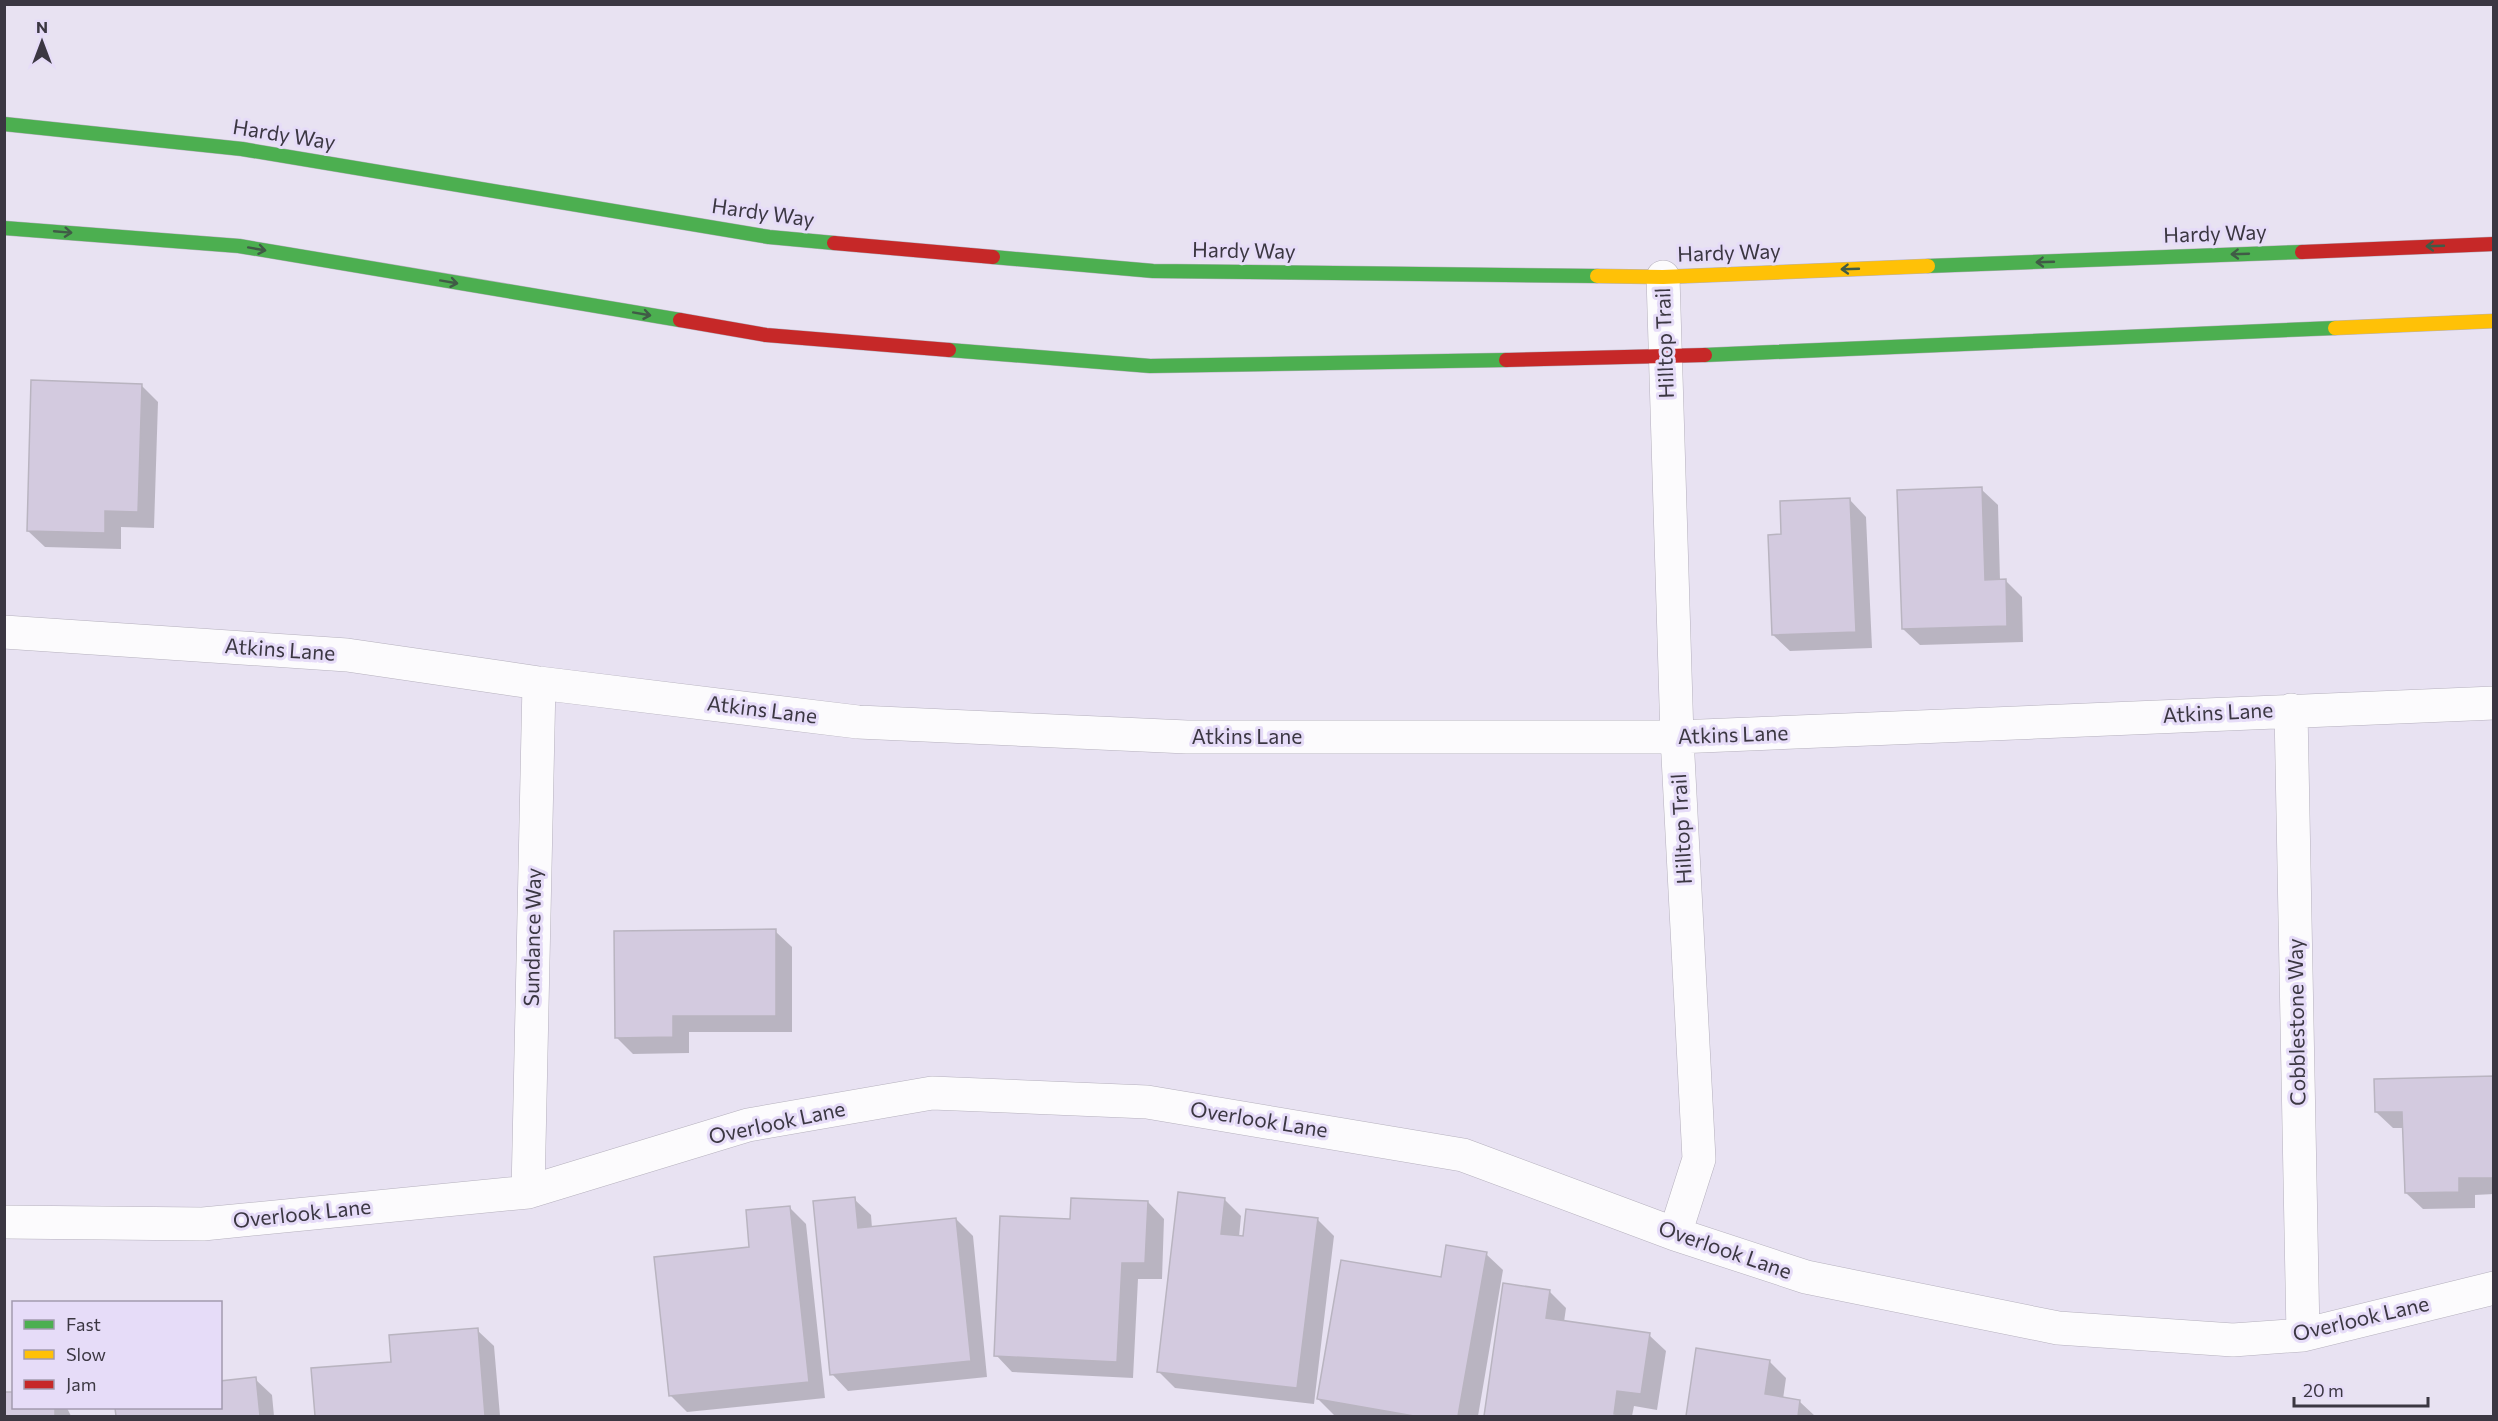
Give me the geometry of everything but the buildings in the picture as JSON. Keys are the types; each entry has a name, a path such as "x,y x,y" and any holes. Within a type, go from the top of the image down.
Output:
{"main road":[{"name":"Hardy Way","path":"4,124 242,149 769,237 1153,271 1663,277 2493,244"},
{"path":"4,228 239,246 766,335 1138,365 1666,357 2493,321"}],"street":[{"name":"Hilltop Trail","path":"1663,277 1677,737 1699,1159 1676,1234"},
{"name":"Atkins Lane","path":"4,632 347,655 539,683 869,722 1187,737 1677,737 2493,703"},
{"name":"Sundance Way","path":"528,1192 539,683"},
{"name":"Cobblestone Way","path":"2291,710 2303,1335"},
{"name":"Overlook Lane","path":"4,1222 203,1224 528,1192 748,1125 932,1093 1147,1102 1463,1155 1676,1234 1806,1277 2058,1328 2233,1340 2303,1335 2493,1288"}],"traffic: fast":[{"path":"4,124 242,149 769,237 834,243"},
{"path":"4,228 239,246 680,320"},
{"path":"1928,266 2302,252"},
{"path":"993,257 1153,271 1597,276"},
{"path":"1705,355 2335,328"},
{"path":"949,350 1150,366 1506,360"}],"traffic: slow":[{"path":"1597,276 1663,277 1928,266"},
{"path":"2335,328 2494,321"}],"traffic: jam":[{"path":"834,243 993,257"},
{"path":"2302,252 2494,244"},
{"path":"680,320 766,335 949,350"},
{"path":"1506,360 1705,355"}]}
